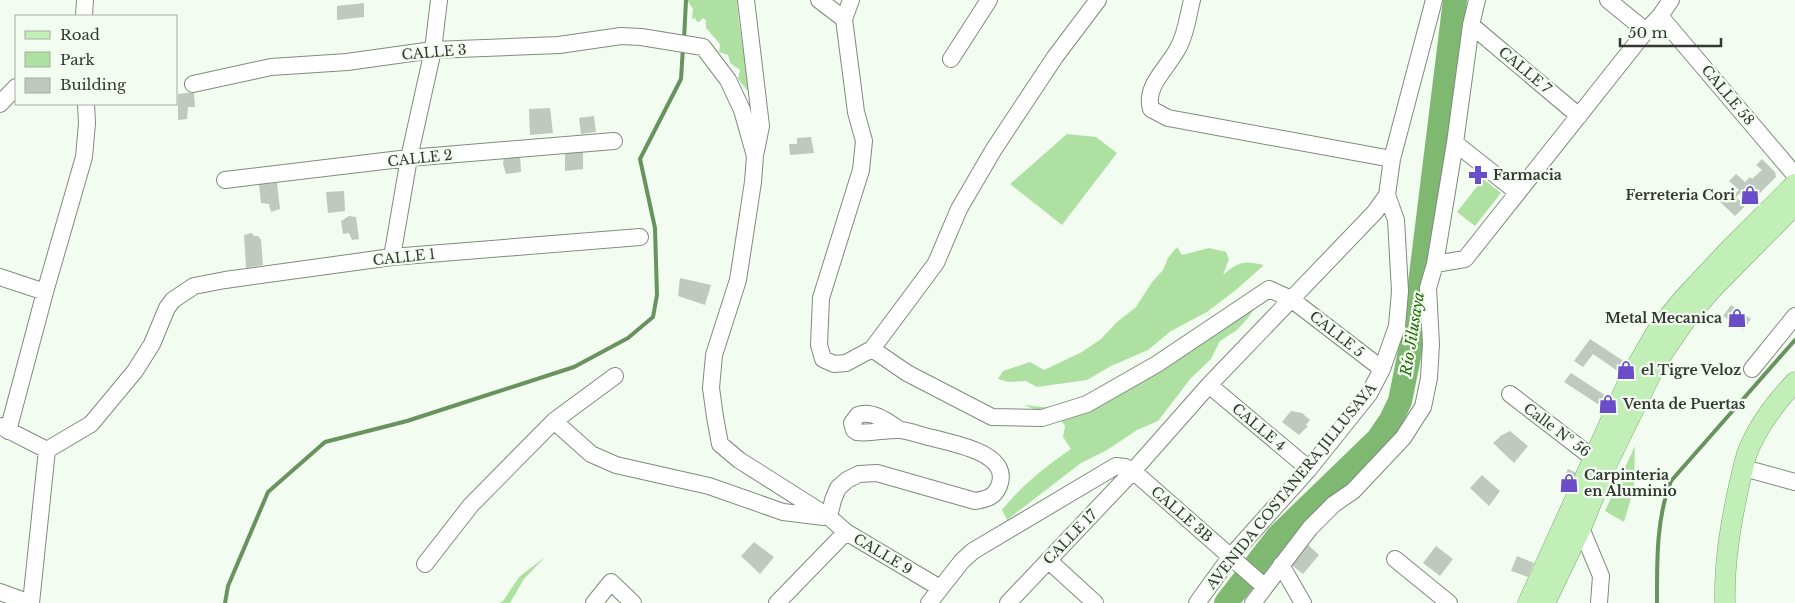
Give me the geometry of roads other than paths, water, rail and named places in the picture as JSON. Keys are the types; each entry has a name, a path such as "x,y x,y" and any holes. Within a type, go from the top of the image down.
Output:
{"main road":[{"path":"1545,603 1631,376 1657,331 1684,298 1728,251 1795,184"},
{"path":"1600,461 1658,360 1684,322 1718,282 1795,205"},
{"path":"1725,603 1724,578 1728,540 1750,446 1763,423 1795,382"},
{"path":"1528,603 1573,525"}],"street":[{"path":"84,15 85,0"},
{"path":"392,257 409,158 433,50 439,0"},
{"path":"746,0 761,126 755,156"},
{"path":"819,0 844,19"},
{"path":"851,0 844,19 856,112 864,141 861,170 821,298 819,345 823,359 834,364 846,363 872,349 936,263 959,209 994,149 1055,57 1098,0"},
{"path":"951,59 989,0"},
{"path":"1192,0 1179,47 1151,90 1148,101 1151,109 1168,118 1392,159"},
{"path":"1387,195 1392,159 1434,0"},
{"path":"1253,603 1260,583 1281,565 1310,528 1334,504 1353,491 1403,438 1423,407 1430,378 1431,344 1428,288 1436,264 1471,25 1477,0"},
{"path":"1608,0 1646,31"},
{"path":"1436,264 1466,259 1517,192 1671,0"},
{"name":"CALLE 58","path":"1660,16 1795,175"},
{"name":"CALLE 7","path":"1471,25 1579,116"},
{"name":"CALLE 3","path":"193,84 271,67 347,62 433,50 559,45 621,36 641,37 703,47 728,80 742,110 755,156"},
{"path":"0,104 15,89"},
{"path":"0,592 30,603 47,450 4,428 84,157 87,123 86,105"},
{"name":"CALLE 2","path":"225,180 409,158 614,141"},
{"path":"1455,143 1517,192"},
{"name":"CALLE 9","path":"755,156 753,182 738,280 714,355 711,388 720,444 740,460 829,517 846,532 940,588"},
{"name":"CALLE 17","path":"1008,603 1133,471 1209,385 1375,212 1387,195"},
{"name":"AVENIDA COSTANERA JILLUSAYA","path":"1198,603 1235,561 1369,394 1382,369 1397,326 1400,291 1396,220 1387,195"},
{"name":"CALLE 1","path":"47,450 91,424 135,371 152,344 167,308 173,300 194,286 392,257 640,237"},
{"path":"0,277 45,292"},
{"name":"CALLE 5","path":"872,349 907,373 992,417 1042,418 1095,400 1157,364 1269,290 1291,299 1382,369"},
{"path":"1752,369 1795,316"},
{"path":"425,564 471,506 554,420 614,376"},
{"name":"CALLE 4","path":"1209,385 1309,468"},
{"name":"Calle Nº 56","path":"1510,394 1600,461"},
{"path":"554,420 590,454 616,464 709,486 783,512 829,517 838,488 847,480 859,474 877,473 975,501 987,499 995,495 1000,483 1000,471 991,459 980,451 900,430"},
{"path":"929,603 962,561 973,551 1023,523 1103,472 1116,466 1125,467 1133,471"},
{"path":"1744,468 1795,482"},
{"name":"CALLE 3B","path":"1133,471 1260,583"},
{"path":"1573,525 1601,576 1600,603"},
{"path":"777,603 846,532"},
{"path":"1395,559 1449,603"},
{"path":"1048,560 1095,603"},
{"path":"1281,565 1303,603"},
{"path":"594,603 611,582 633,603"}],"waterway":[{"path":"684,40 686,0"},
{"name":"Río Jilusaya","path":"1226,603 1278,536 1378,439 1391,420 1400,401 1414,332 1455,0"},
{"path":"225,603 228,586 268,492 325,442 407,421 574,367 628,338 653,317 657,295 655,228 640,159 681,79 683,47"},
{"path":"1657,603 1657,557 1660,525 1662,510 1671,481 1795,340"}],"place":[{"name":"Farmacia","path":"1478,175"},
{"name":"Ferreteria Cori","path":"1750,195"},
{"name":"Metal Mecanica","path":"1737,318"},
{"name":"el Tigre Veloz","path":"1626,370"},
{"name":"Venta de Puertas","path":"1608,404"},
{"name":"Carpinteria en Aluminio","path":"1569,483"}]}
